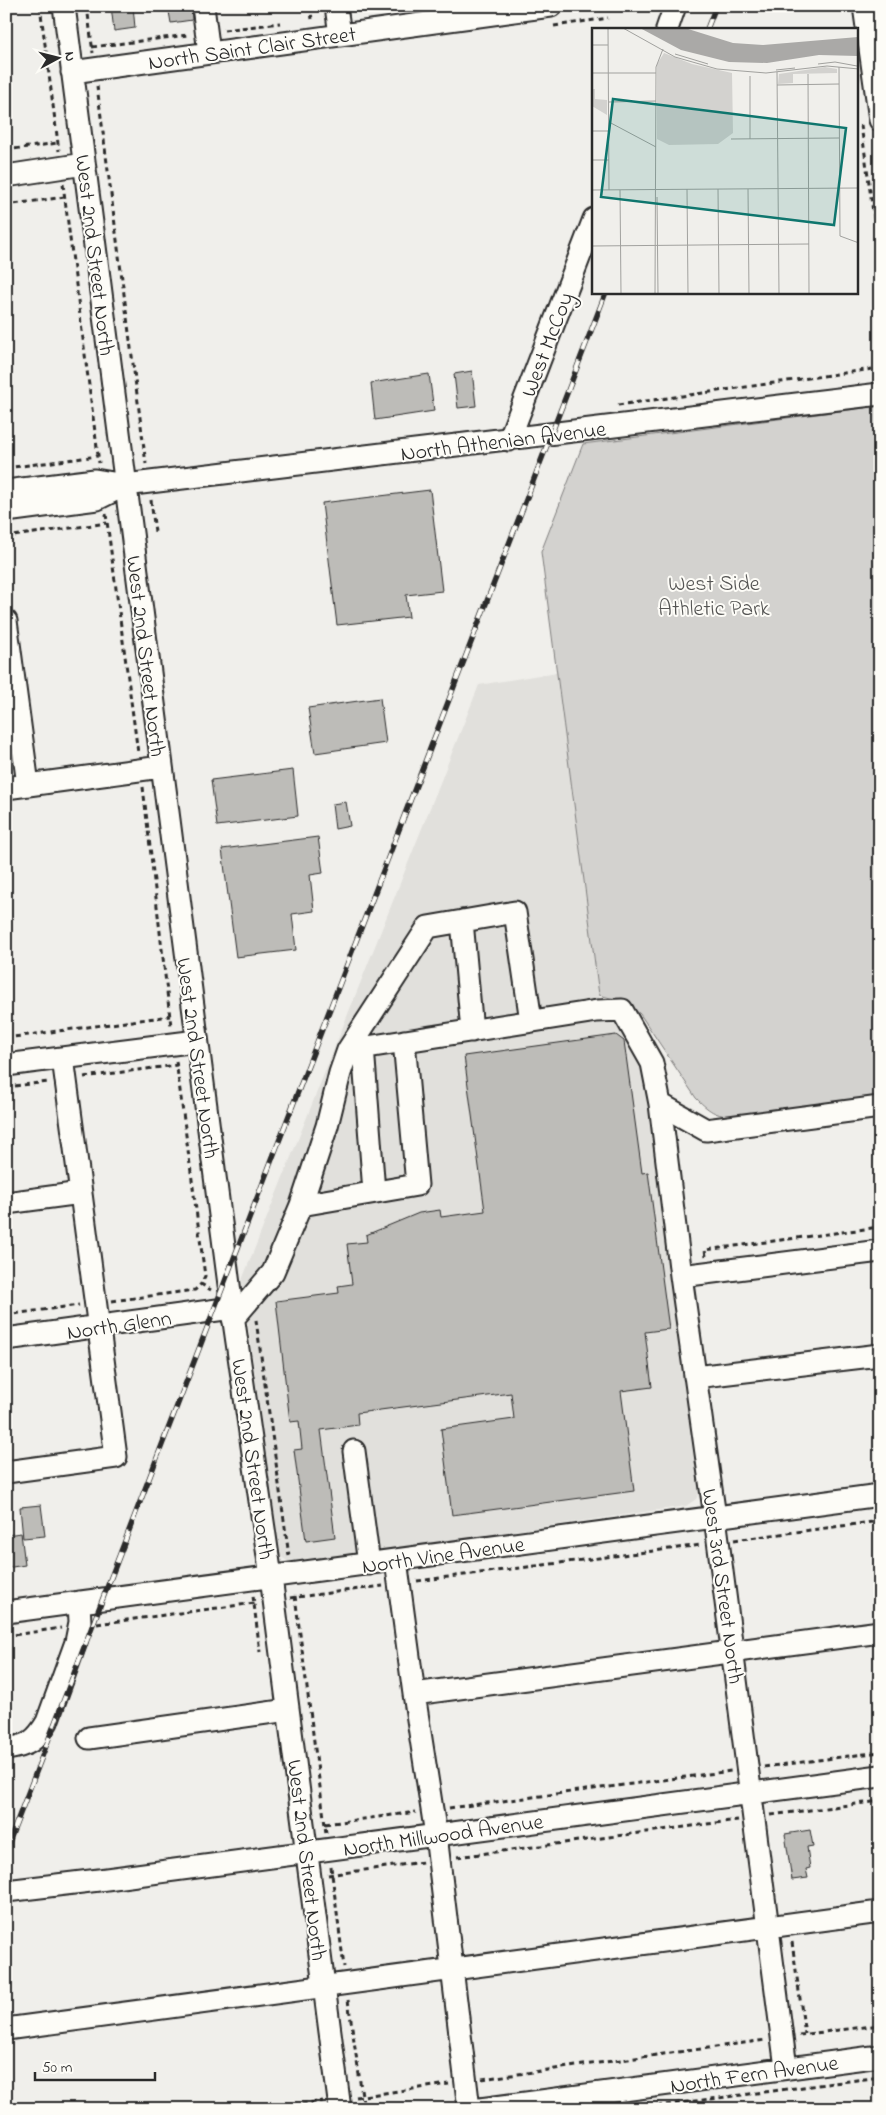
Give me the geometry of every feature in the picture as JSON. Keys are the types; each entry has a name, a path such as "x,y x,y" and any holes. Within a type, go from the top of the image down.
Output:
{"street":[{"name":"West 2nd Street North","path":"64,6 196,1041 232,1314 271,1577 340,2104"},
{"path":"203,6 208,43"},
{"name":"North Saint Clair Street","path":"72,72 95,69 208,43 338,19 551,6"},
{"path":"666,28 675,6"},
{"path":"864,6 870,117"},
{"path":"6,176 84,164"},
{"name":"West McCoy","path":"509,440 592,224"},
{"name":"North Athenian Avenue","path":"125,485 880,394"},
{"path":"6,491 95,480 125,485"},
{"path":"6,511 97,499 125,485"},
{"path":"6,621 28,785"},
{"path":"6,788 161,767"},
{"path":"232,1314 252,1296 273,1272 301,1205 327,1126 340,1074 428,927 515,912 531,1021 356,1049"},
{"path":"462,921 472,1031"},
{"name":"West 3rd Street North","path":"531,1021 597,1011 622,1010 652,1063 660,1104 680,1276 715,1517 786,2068"},
{"path":"6,1065 196,1041"},
{"path":"301,1205 417,1185 404,1041"},
{"path":"356,1049 374,1192"},
{"path":"6,1472 116,1457 62,1058"},
{"path":"660,1104 706,1130 880,1107"},
{"path":"6,1203 81,1193"},
{"path":"680,1276 880,1251"},
{"name":"North Glenn","path":"6,1339 99,1326 232,1314"},
{"path":"695,1378 880,1355"},
{"path":"354,1451 369,1564"},
{"name":"North Vine Avenue","path":"6,1612 880,1495"},
{"path":"396,1560 436,1835 469,2109"},
{"path":"6,1748 23,1746 40,1733 76,1642 79,1626 79,1602"},
{"path":"414,1694 880,1632"},
{"path":"89,1738 288,1710"},
{"name":"North Millwood Avenue","path":"6,1891 307,1853 880,1776"},
{"path":"6,2029 880,1912"},
{"name":"North Fern Avenue","path":"480,2109 880,2056"}],"path":[{"path":"87,6 155,532"},
{"path":"310,6 312,19"},
{"path":"302,20 338,19"},
{"path":"92,48 208,43 283,22"},
{"path":"870,117 880,263"},
{"path":"6,150 58,143"},
{"path":"6,205 65,197"},
{"path":"6,468 98,456"},
{"path":"6,537 107,523"},
{"path":"6,1038 170,1016"},
{"path":"175,1055 205,1276 201,1284 212,1290"},
{"path":"6,1087 177,1065"},
{"path":"252,1296 290,1562"},
{"path":"290,1598 880,1521"},
{"path":"6,1636 263,1602"},
{"path":"325,1824 880,1752"},
{"path":"328,1875 880,1801"},
{"path":"791,1934 805,2034"},
{"path":"266,2109 340,2104 466,2082 880,2025"},
{"path":"654,2106 880,2077"}],"shaded area":[{"path":"557,672 599,995 600,1020 628,1027 650,1070 701,1489 696,1499 686,1506 302,1562 288,1561 279,1556 242,1280 479,685"}],"green space":[{"name":"West Side Athletic Park","path":"880,406 880,1098 738,1117 725,1116 710,1110 696,1098 640,1014 626,1002 599,995 541,552 583,444"}],"building":[{"path":"111,6 133,6 135,28 114,31"},
{"path":"168,6 191,6 192,20 171,23"},
{"path":"472,371 476,406 458,408 454,374"},
{"path":"429,374 434,411 375,420 371,383"},
{"path":"430,490 442,591 406,595 409,617 337,625 322,503"},
{"path":"380,698 386,743 315,753 308,708"},
{"path":"293,770 298,816 217,826 211,780"},
{"path":"346,802 350,826 335,829 332,804"},
{"path":"318,837 323,873 310,875 314,911 292,914 296,950 236,957 222,849"},
{"path":"616,1035 624,1041 642,1173 648,1172 669,1329 645,1332 652,1387 621,1391 634,1491 452,1515 441,1429 514,1419 511,1393 357,1413 358,1425 321,1430 335,1537 306,1541 294,1450 302,1449 299,1421 290,1422 276,1301 339,1293 338,1286 352,1284 347,1244 367,1242 366,1235 419,1213 440,1210 441,1217 485,1211 464,1056"},
{"path":"41,1505 45,1536 23,1538 20,1507"},
{"path":"21,1533 25,1565 6,1568 6,1535"},
{"path":"810,1830 813,1846 807,1847 810,1868 806,1869 808,1878 792,1880 785,1834"}],"railway":[{"path":"707,28 716,6"},
{"path":"6,1850 605,294"}]}
